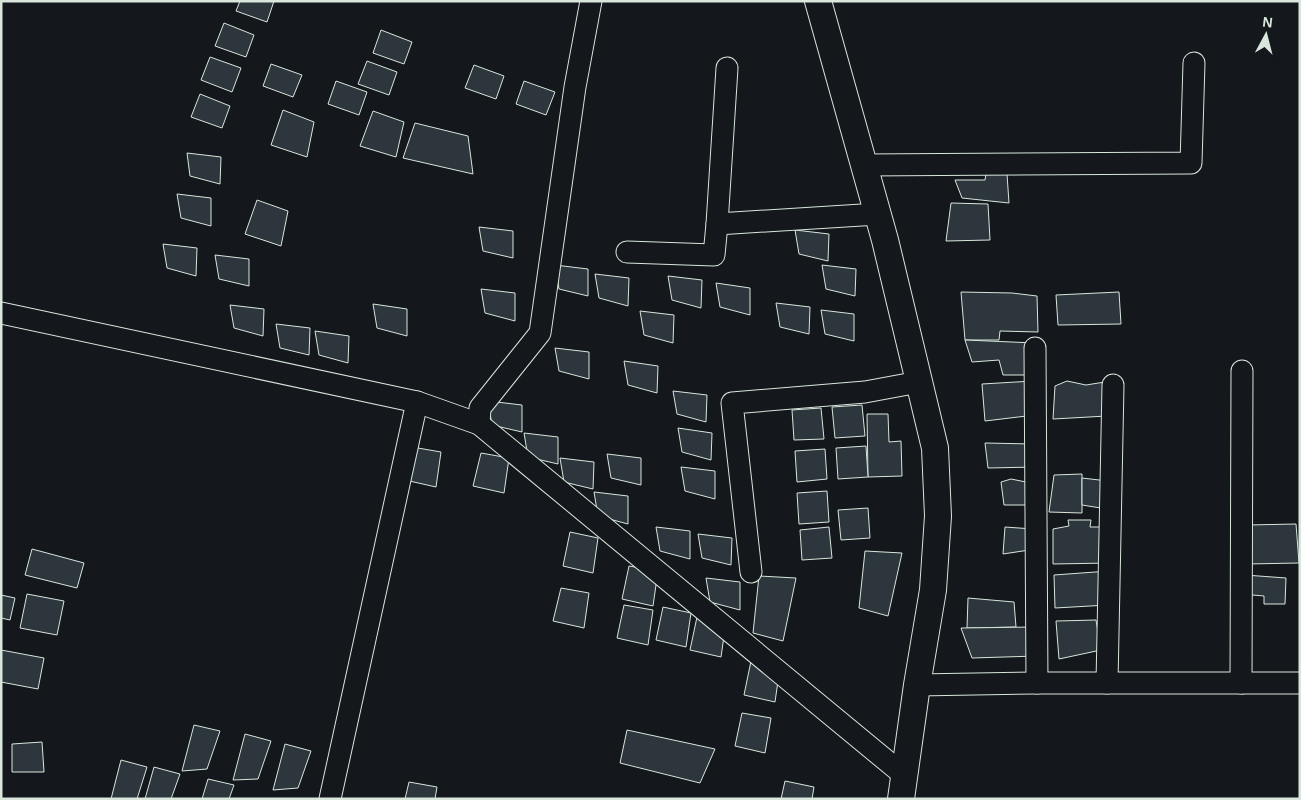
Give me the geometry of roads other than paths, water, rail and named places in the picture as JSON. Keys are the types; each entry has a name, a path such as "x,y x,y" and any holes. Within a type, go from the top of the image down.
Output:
{"street":[{"path":"479,424 480,408 540,333 575,87 591,1"},
{"path":"818,1 885,240 935,448 938,516 933,590 917,684 903,787"},
{"path":"864,164 1190,163 1194,63"},
{"path":"628,252 714,255 727,68"},
{"path":"717,224 878,214"},
{"path":"1,314 417,402 479,424 903,787"},
{"path":"1035,348 1037,683"},
{"path":"1241,683 1242,371"},
{"path":"751,572 732,403 865,392 919,382"},
{"path":"1107,683 1113,385"},
{"path":"330,799 417,402"},
{"path":"917,684 1300,683"}]}
